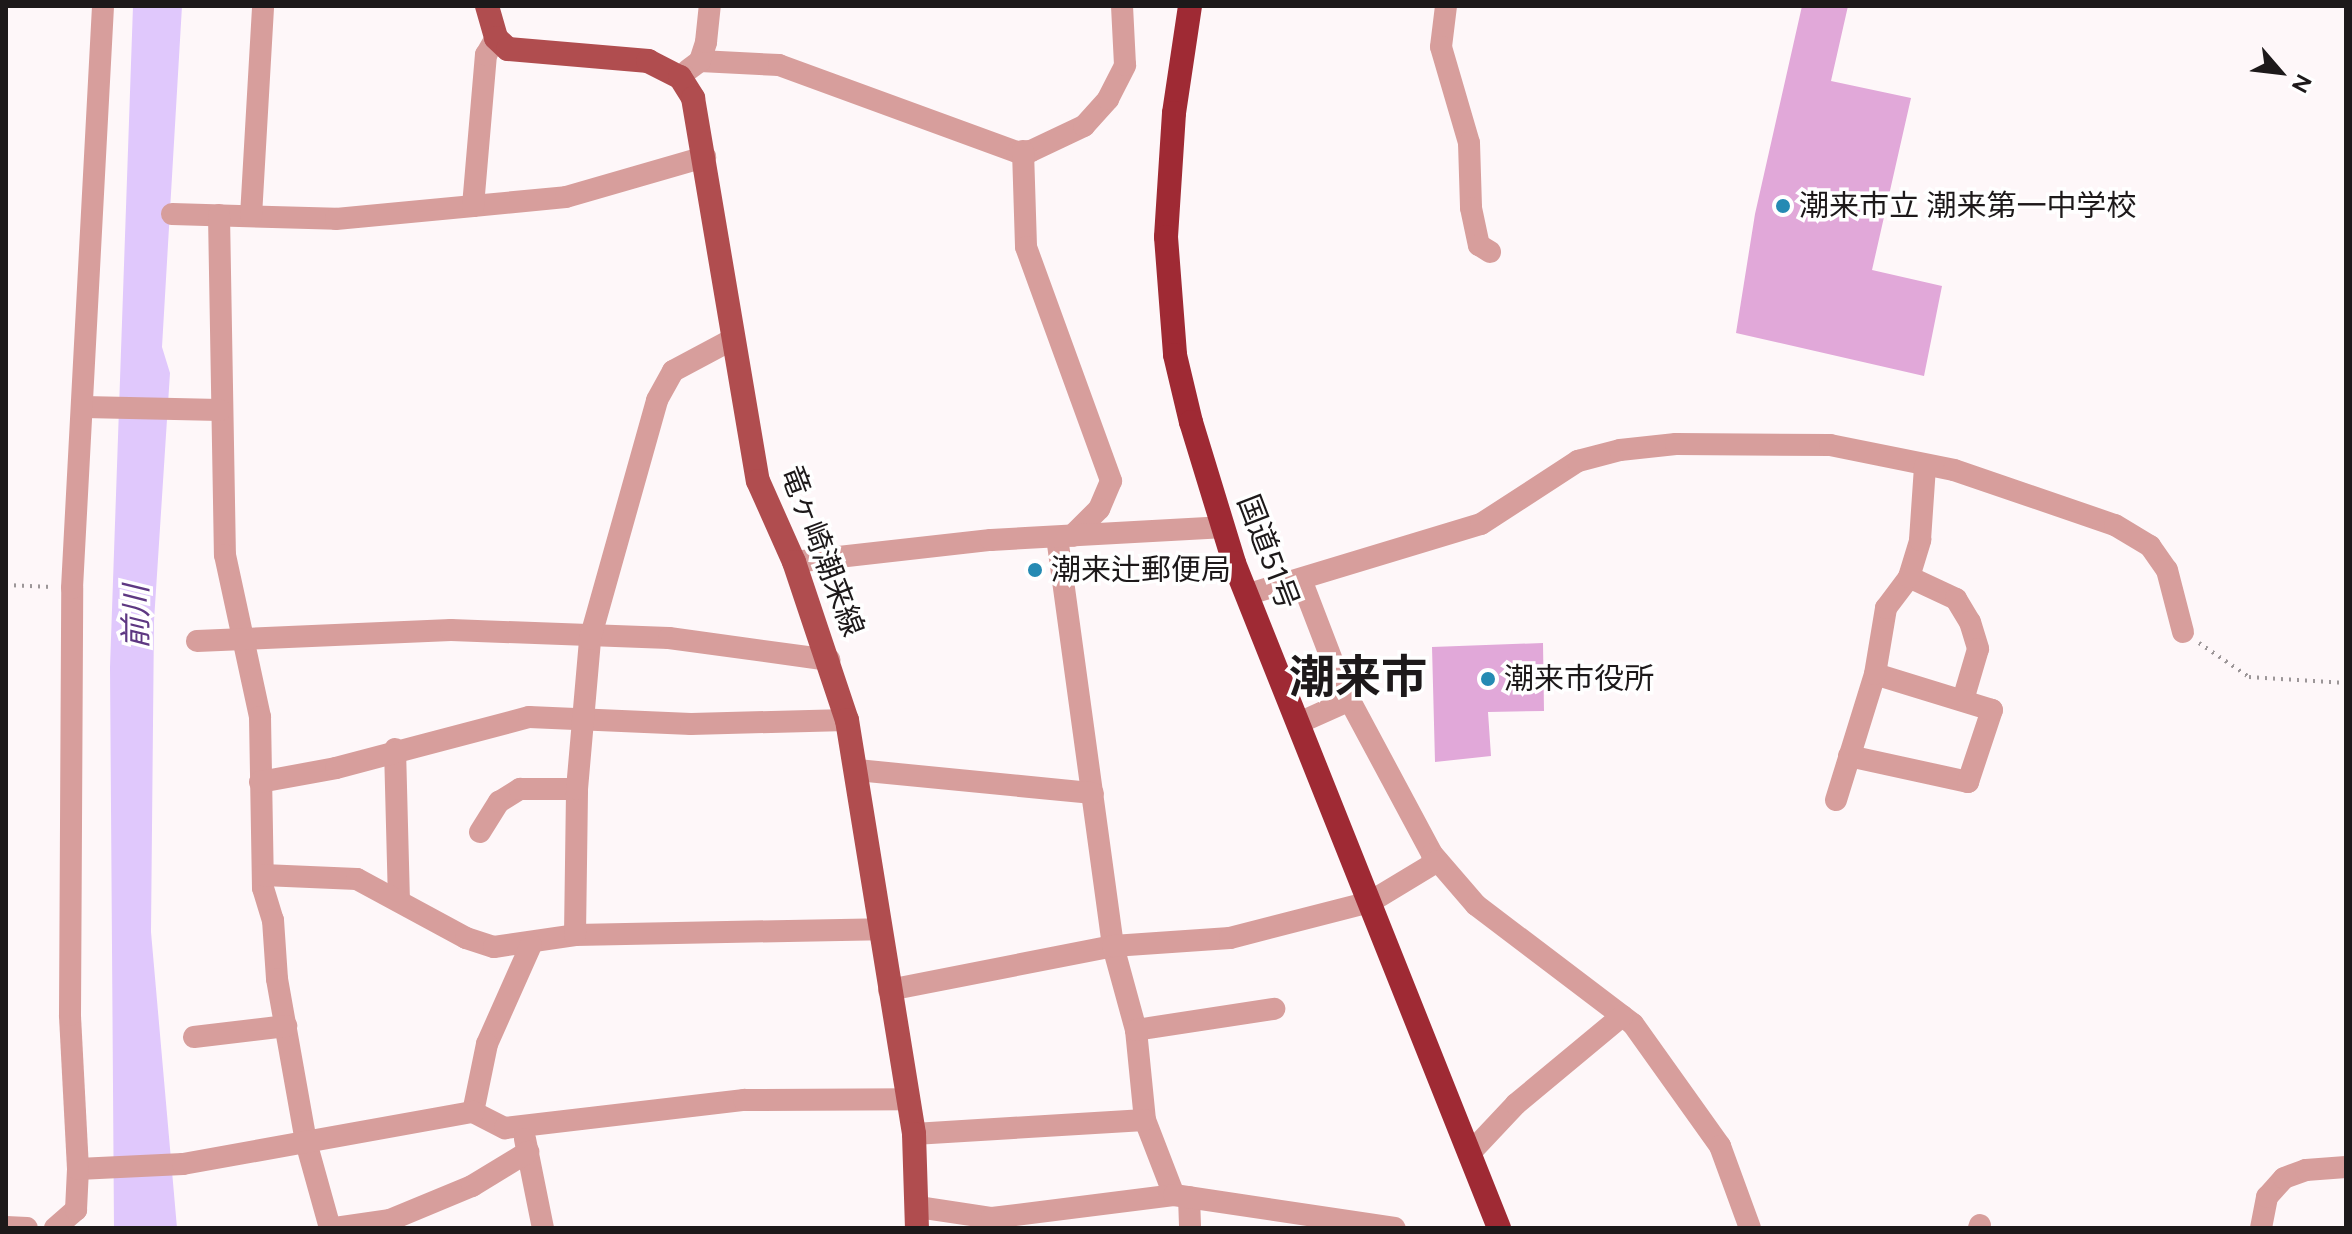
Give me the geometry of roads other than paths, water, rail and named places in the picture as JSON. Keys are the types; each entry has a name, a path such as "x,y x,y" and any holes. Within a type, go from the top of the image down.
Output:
{"highway":[{"name":"国道51号","path":"1190,6 1168,174 1168,295 1178,369 1221,527 1301,722 1499,1228"}],"main road":[{"path":"487,6 496,38 508,49 648,61 680,77"},
{"name":"竜ヶ崎潮来線","path":"680,77 693,98 705,157 758,481 794,562 830,660 847,720 909,1099 918,1217"}],"street":[{"path":"55,1228 76,1210 78,1169 70,1015 72,588 94,407 103,6"},
{"path":"251,216 263,6"},
{"path":"680,77 700,61 710,6"},
{"path":"700,61 779,65 869,101 1023,151 1049,146 1084,126 1108,99 1125,65 1122,6"},
{"path":"1446,6 1441,47 1469,143 1471,208 1479,245 1490,252"},
{"path":"473,206 486,55 496,38"},
{"path":"1023,151 1026,247 1111,481 1099,509 1064,536"},
{"path":"172,214 336,219 566,197 705,157"},
{"path":"219,215 220,410 225,555 246,638 260,717 263,875 286,1026 306,1142 333,1228 390,1220 472,1186 528,1152"},
{"path":"575,935 577,789 590,639 657,400 673,371 733,339"},
{"path":"94,407 220,410"},
{"path":"1249,594 1302,582 1481,524 1578,461 1620,450 1676,444 1830,445 1954,470 2100,520 2150,546 2167,570 2183,632"},
{"path":"1836,800 1875,674 1886,608 1909,577 1920,540 1925,466"},
{"path":"794,562 1064,536 1221,527"},
{"path":"1064,536 1113,946 1136,1030 1145,1120 1182,1196 1190,1228"},
{"path":"1909,577 1956,599 1970,622 1978,649 1963,700"},
{"path":"1302,582 1350,700 1438,861 1476,905 1622,1016 1720,1146 1750,1228"},
{"path":"197,641 451,630 590,639 669,638 830,660"},
{"path":"1849,756 1968,782 1992,710 1875,674"},
{"path":"1301,722 1350,700"},
{"path":"260,782 336,768 395,749 529,717 691,724 847,720"},
{"path":"395,749 399,901"},
{"path":"857,770 1093,793"},
{"path":"480,832 499,802 520,789 577,789"},
{"path":"889,990 1113,946 1230,938 1370,902 1438,861"},
{"path":"263,875 357,879 466,938 494,947 531,945 575,935 880,929"},
{"path":"473,1112 487,1044 531,945"},
{"path":"1136,1030 1274,1009"},
{"path":"1470,1153 1516,1104 1622,1016"},
{"path":"194,1037 286,1026"},
{"path":"78,1169 183,1164 473,1112 505,1128 744,1100 909,1099"},
{"path":"914,1134 1145,1120"},
{"path":"523,1125 543,1228"},
{"path":"2261,1228 2267,1197 2284,1178 2344,1172"},
{"path":"918,1217 993,1223 1182,1196 1395,1228"},
{"path":"6,1227 27,1228"}],"water":[{"name":"前川","path":"133,6 182,6 162,347 170,373 154,621 151,932 177,1228 114,1228 110,667"}],"place":[{"name":"潮来市立 潮来第一中学校","path":"1783,206"},
{"name":"潮来辻郵便局","path":"1035,570"},
{"name":"潮来市役所","path":"1488,679"}],"district":[{"name":"潮来市","path":"1358,677"}]}
